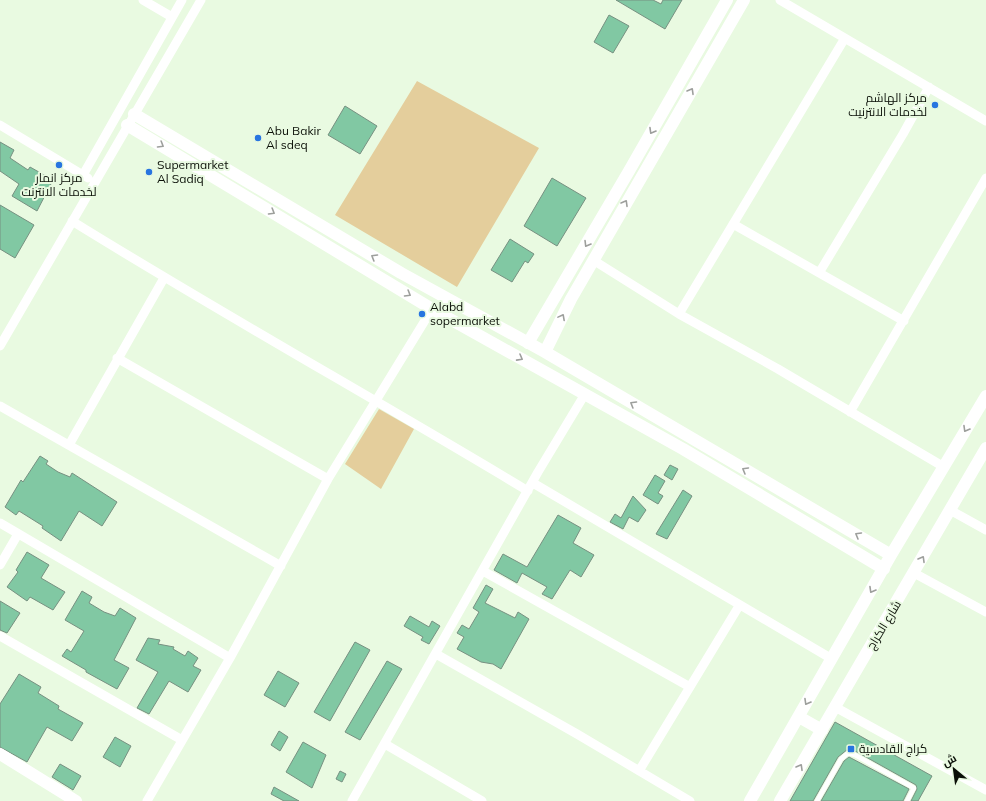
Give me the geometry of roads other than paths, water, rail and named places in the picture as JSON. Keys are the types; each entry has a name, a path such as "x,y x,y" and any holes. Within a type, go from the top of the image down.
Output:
{"street":[{"path":"143,0 172,17"},
{"path":"83,175 182,0"},
{"path":"0,346 201,0"},
{"path":"528,343 727,0"},
{"path":"545,352 571,299 593,260 744,0"},
{"path":"780,0 986,121"},
{"path":"714,22 714,30 717,33 723,33 726,31"},
{"path":"679,314 845,38"},
{"path":"702,43 709,41 715,45 715,50"},
{"path":"819,273 903,134 928,88"},
{"path":"130,120 401,273 545,352 689,438 891,554"},
{"path":"130,120 432,309 683,449 884,569"},
{"path":"0,125 94,182"},
{"path":"850,412 986,178"},
{"path":"72,221 164,278 832,659"},
{"path":"733,224 904,321"},
{"path":"593,260 679,314 778,369 944,467"},
{"path":"393,285 401,273"},
{"path":"69,445 117,358 164,278"},
{"path":"558,292 571,299"},
{"path":"147,801 230,658 328,479 432,309"},
{"path":"117,358 328,479"},
{"path":"352,801 530,487 585,394"},
{"path":"750,801 884,569 891,554 986,396"},
{"path":"0,406 281,566"},
{"path":"683,449 689,438"},
{"name":"شارع الكراج","path":"780,801 986,448"},
{"path":"950,510 986,530"},
{"path":"0,523 230,658"},
{"path":"0,565 18,534"},
{"path":"483,571 690,687"},
{"path":"914,573 986,612"},
{"path":"639,771 739,606"},
{"path":"0,636 182,740"},
{"path":"436,654 690,801"},
{"path":"835,707 986,790"},
{"path":"799,717 822,730"},
{"path":"384,744 482,801"},
{"path":"0,754 76,801"}],"lane":[{"path":"817,801 840,759 848,753 855,755 914,788 907,801"}],"place":[{"name":"مركز الهاشم لخدمات الانترنيت","path":"935,105"},
{"name":"Abu Bakir Al sdeq","path":"258,138"},
{"name":"مركز انمار لخدمات الانترنت","path":"59,165"},
{"name":"Supermarket Al Sadiq","path":"149,172"},
{"name":"Alabd sopermarket","path":"422,314"},
{"name":"كراج القادسية","path":"851,749"}]}
